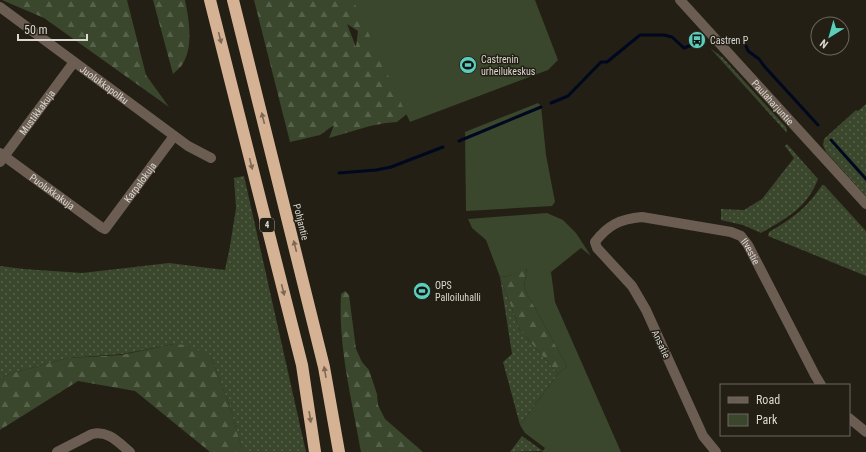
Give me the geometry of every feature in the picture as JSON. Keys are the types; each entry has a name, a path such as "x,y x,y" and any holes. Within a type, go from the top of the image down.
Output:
{"highway":[{"name":"4","path":"210,0 302,366 315,452"},
{"name":"Pohjantie","path":"233,0 324,367 339,452"}],"street":[{"name":"Paulaharjuntie","path":"680,0 866,204"},
{"name":"Juolukkapolku","path":"0,7 174,136 188,146 211,158"},
{"name":"Mustikkakuja","path":"1,157 74,62"},
{"name":"Karpalokuja","path":"105,229 174,136"},
{"name":"Puolukkakuja","path":"1,157 101,228 105,229"},
{"name":"Ilvestie","path":"596,242 602,234 618,222 629,218 642,217 731,232 741,236 748,245 820,384"},
{"name":"Ansatie","path":"596,242 597,248 632,286 646,310 703,436 716,452"},
{"path":"850,419 866,432"},
{"path":"57,452 92,434 104,433 130,452"}],"green space":[{"path":"2,0 127,0 146,75 169,107 44,18"},
{"path":"153,0 185,0 190,33 188,50 182,65 173,74"},
{"path":"254,0 374,0 407,114 397,122 370,126 329,138 334,125 320,135 290,142","holes":["347,24 358,31 356,47"]},
{"name":"Castrenin urheilukeskus","path":"353,0 535,0 558,60 548,70 410,122"},
{"path":"710,48 723,58 786,127 787,133"},
{"path":"538,103 541,106 546,155 555,202 552,206 466,211 465,132"},
{"path":"866,104 866,196 826,152 823,145 824,139 856,110 858,111"},
{"path":"787,144 818,179 808,198 802,205 788,217 761,233 743,225 721,220 721,209 744,210 762,199 794,158 785,146"},
{"path":"244,176 306,452 243,452 229,404 210,355 174,344 123,354 68,358 9,374 0,379 0,266 82,273 169,263 225,270 236,208 234,178"},
{"path":"822,185 824,185 866,231 866,276 768,236 769,232 792,217 805,206"},
{"path":"547,213 563,220 576,233 591,256 581,248 551,272 555,302 621,452 542,452 545,448 525,433 520,425 558,374 567,366 524,288 527,268 509,276 500,277 486,240 472,228 468,219"},
{"path":"527,267 524,288 567,366 558,374 520,330 500,277 509,276"},
{"path":"500,277 520,330 558,374 520,425 503,362 512,354"},
{"path":"345,291 349,295 356,349 362,362 369,370 377,394 378,405 385,419 423,452 361,452 346,373 342,334 341,294"},
{"path":"174,344 185,345 210,355 229,404 243,452 210,452 135,391 78,381 0,430 0,379 9,374 68,358 121,355"},
{"path":"522,436 543,451 510,452"}],"waterway":[{"path":"551,103 568,96 601,62 607,62 640,35 664,35 672,37 684,48 692,45"},
{"path":"746,46 748,51 759,59 818,125"},
{"path":"459,141 541,107"},
{"path":"831,140 866,179"},
{"path":"339,173 376,170 391,167 443,147"}],"place":[{"name":"Castren P","path":"697,40"},
{"name":"Castrenin urheilukeskus","path":"468,65"},
{"name":"OPS Palloiluhalli","path":"422,291"}]}
